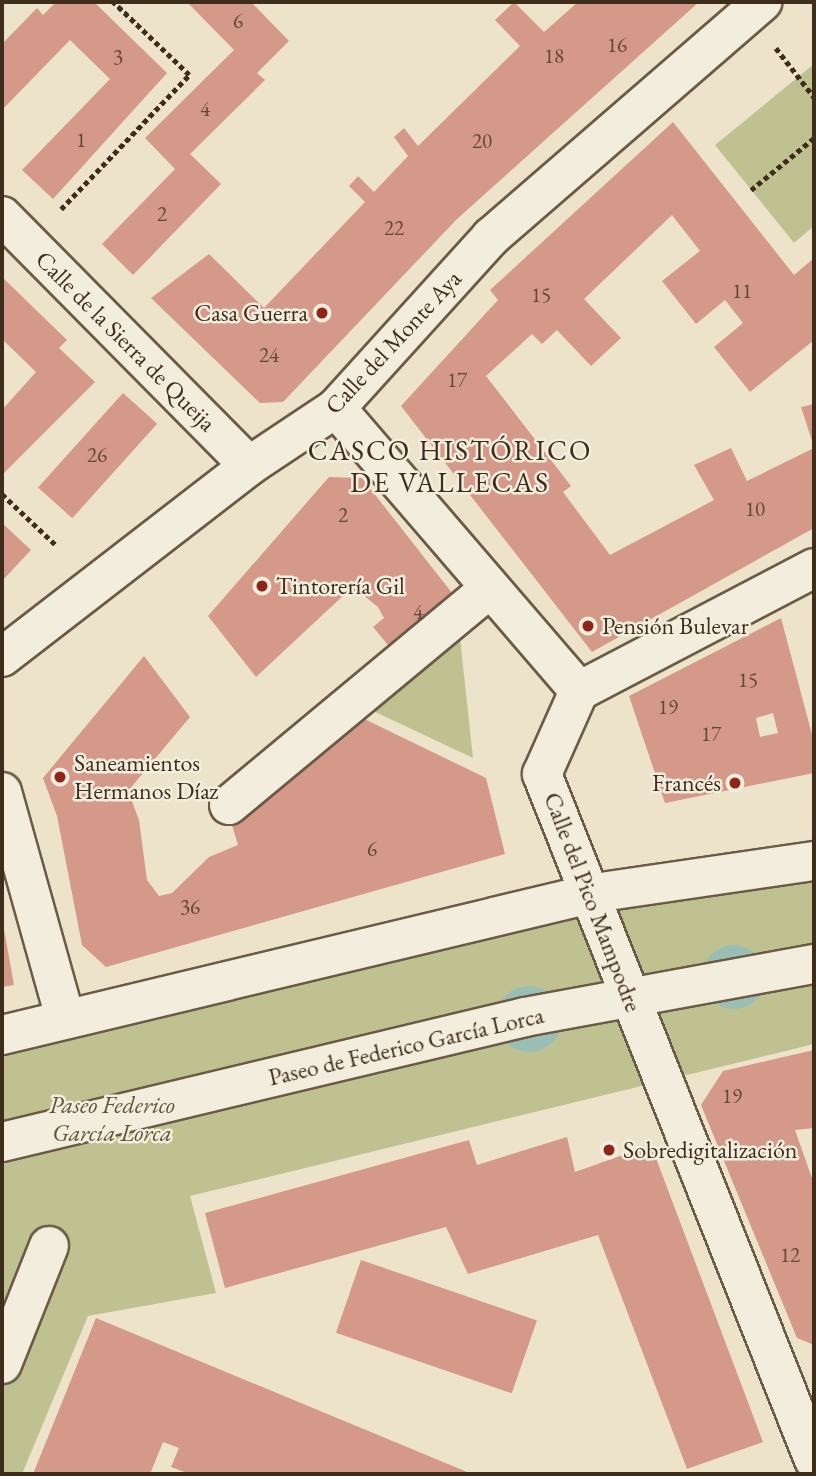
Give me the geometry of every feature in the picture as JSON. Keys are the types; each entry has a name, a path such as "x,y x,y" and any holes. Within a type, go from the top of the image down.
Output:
{"street":[{"name":"Calle del Monte Aya","path":"2,657 250,466 336,408 491,237 755,8"},
{"name":"Calle de la Sierra de Queija","path":"2,216 250,466"},
{"path":"336,408 579,691 814,568"},
{"path":"229,805 490,588"},
{"name":"Calle del Pico Mampodre","path":"579,691 542,774 594,893 679,1129 802,1392 814,1460"},
{"path":"2,792 65,1018"},
{"path":"2,1035 594,893 814,861"},
{"name":"Paseo de Federico García Lorca","path":"2,1142 630,996 814,964"},
{"path":"2,1364 49,1246"}],"path":[{"path":"29,243 189,75 113,2"},
{"path":"755,8 814,97"},
{"path":"751,190 814,138"},
{"path":"2,494 56,545"}],"green space":[{"path":"814,64 814,226 794,243 715,145"},
{"path":"460,638 473,758 371,710"},
{"name":"Paseo Federico García Lorca","path":"814,861 814,1044 190,1196 216,1293 88,1316 22,1474 2,1474 2,1037"}],"water":[{"path":"734,945 746,947 757,954 764,965 764,989 757,1000 746,1007 734,1009 722,1007 711,1000 704,989 702,977 704,965 711,954 722,947"},
{"path":"529,986 552,996 562,1019 552,1042 529,1052 506,1042 496,1019 506,996"}],"building":[{"path":"56,2 94,2 167,73 53,199 22,170 110,79 70,40 2,110 2,44 37,8 43,15"},
{"path":"187,2 251,2 289,41 257,73 265,80 190,154 221,184 133,275 102,244 175,169 145,138 234,50"},
{"path":"514,2 544,32 578,2 699,2 457,219 283,402 260,403 151,298 209,254 264,308 365,202 349,186 358,176 374,192 408,156 394,137 404,128 418,146 520,46 495,20"},
{"path":"673,122 794,275 814,258 814,340 750,392 714,347 743,323 725,300 696,324 662,281 700,251 672,215 584,299 621,338 591,366 557,330 542,344 532,334 486,376 571,486 563,492 610,555 714,500 694,465 731,448 747,481 814,448 814,528 592,652 401,406 498,300 490,290"},
{"path":"2,277 67,340 59,348 95,382 3,474 2,410 36,372 2,339"},
{"path":"123,393 157,424 72,518 38,487"},
{"path":"814,404 814,447 801,407"},
{"path":"329,477 362,478 463,607 399,658 373,627 384,618 378,607 362,594 346,593 256,677 208,616"},
{"path":"2,523 31,550 2,581"},
{"path":"781,618 814,742 814,773 665,803 629,696","holes":["773,713 778,733 760,737 756,718"]},
{"path":"144,656 190,717 128,791 139,820 147,880 159,896 172,893 209,857 238,845 229,815 350,712 486,778 505,854 106,967 82,945 57,816 43,778"},
{"path":"2,918 14,985 2,987"},
{"path":"814,1050 814,1128 795,1130 814,1184 814,1345 797,1338 701,1105 723,1071"},
{"path":"567,1137 575,1172 651,1145 763,1442 687,1469 598,1235 468,1274 446,1227 225,1288 205,1213 469,1140 477,1165"},
{"path":"361,1260 537,1321 512,1393 336,1333"},
{"path":"96,1318 472,1474 190,1474 171,1467 179,1448 163,1442 150,1474 33,1474"}],"place":[{"name":"Casa Guerra","path":"322,313"},
{"name":"Tintorería Gil","path":"262,586"},
{"name":"Pensión Bulevar","path":"588,626"},
{"name":"Saneamientos Hermanos Díaz","path":"60,777"},
{"name":"Francés","path":"735,783"},
{"name":"Sobredigitalización","path":"609,1150"}],"district":[{"name":"CASCO HISTÓRICO DE VALLECAS","path":"450,466"}]}
